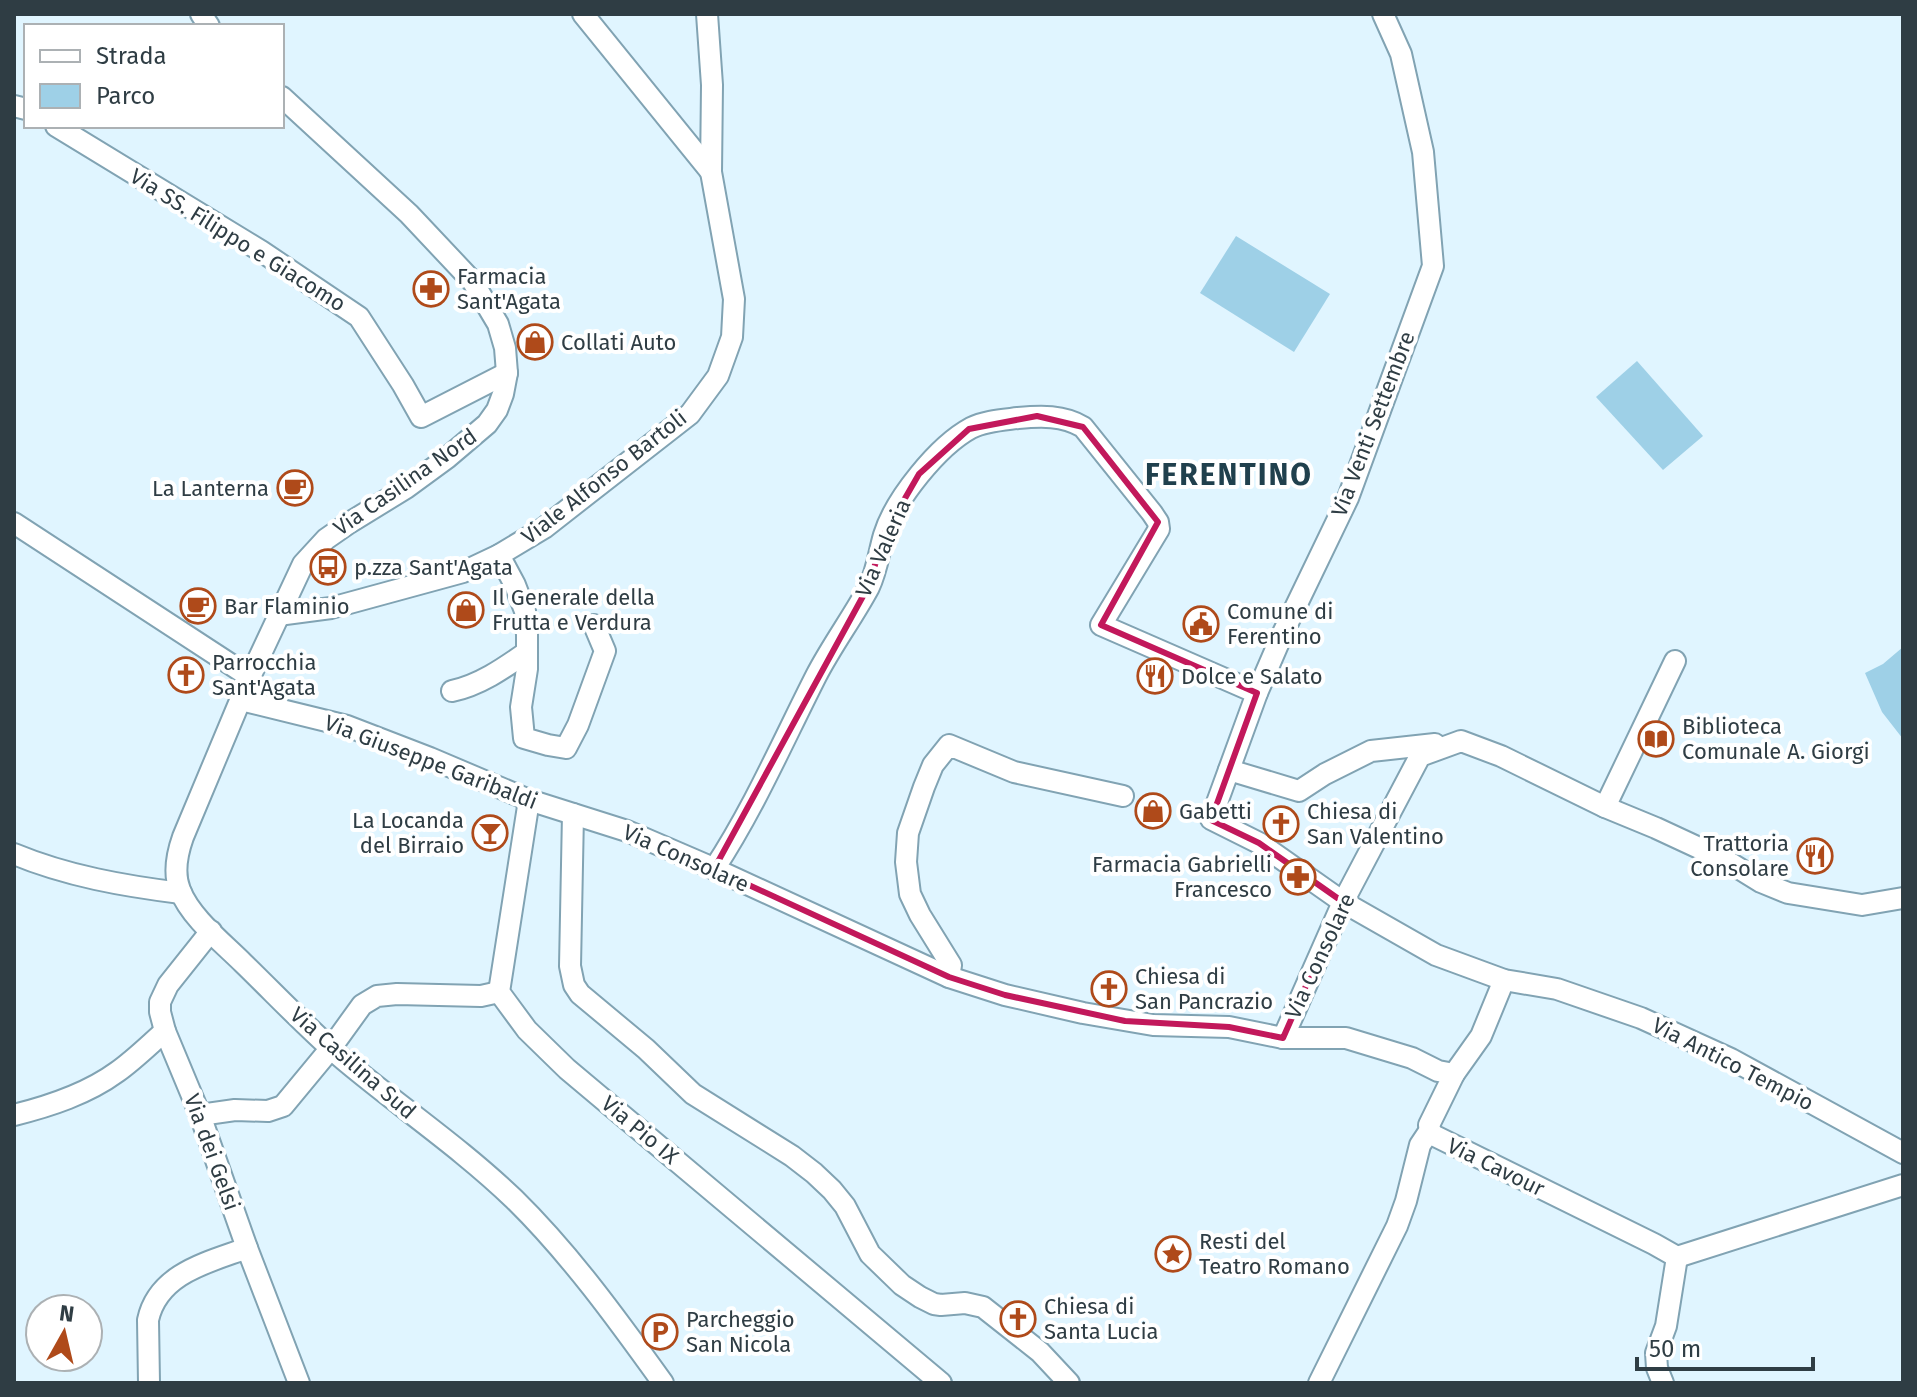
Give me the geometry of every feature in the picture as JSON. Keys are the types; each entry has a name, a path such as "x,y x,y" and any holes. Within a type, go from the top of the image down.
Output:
{"street":[{"name":"Viale Alfonso Bartoli","path":"583,14 711,172"},
{"name":"Viale Alfonso Bartoli","path":"278,615 331,608 463,572 499,555 544,528 690,414 718,376 732,337 734,299 711,172 712,85 707,14"},
{"name":"Via Venti Settembre","path":"1211,819 1257,693 1348,498 1433,266 1423,152 1401,54 1383,14"},
{"name":"Via Casilina Nord","path":"241,700 303,564 326,539 406,488 487,424 497,410 507,373 505,348 498,324 473,282 409,214 284,99"},
{"name":"Via SS. Filippo e Giacomo","path":"59,128 261,251 359,317 421,417 507,373"},
{"name":"Via Valeria","path":"714,869 739,831 818,672 868,587 877,567 885,533 899,504 919,474 949,444 969,429 984,423 1037,416 1059,417 1083,427 1152,513 1159,529 1101,625 1257,693"},
{"path":"14,523 250,677"},
{"path":"499,555 525,611 527,669 521,707 524,738 566,748 578,725 605,651 594,625"},
{"path":"452,691 466,688 501,670 527,652"},
{"path":"1605,807 1675,661"},
{"path":"14,854 104,882 181,893 177,882 179,848 241,700"},
{"name":"Via Giuseppe Garibaldi","path":"241,700 347,726 529,800 573,814"},
{"path":"1229,770 1299,791 1371,751 1461,741 1501,756 1605,807 1727,861 1761,882 1788,893 1862,905 1903,898"},
{"name":"Via Consolare","path":"573,814 627,831 949,977 1005,995 1125,1021 1229,1027 1283,1038 1343,902 1420,756 1461,741"},
{"path":"949,977 951,965 910,894 906,862 908,833 924,787 933,765 949,745 1014,772 1123,796"},
{"path":"200,1115 235,1110 268,1111 283,1106 362,1005 377,996 481,996 499,992 529,800"},
{"path":"573,814 569,958 572,979 580,994 646,1049 693,1094 814,1173 845,1206 870,1254 902,1285 934,1304 965,1303 983,1307 1040,1352 1069,1383"},
{"name":"Via Antico Tempio","path":"1211,819 1259,843 1343,902 1436,955 1504,980 1557,989 1641,1018 1731,1059 1903,1153"},
{"name":"Via Casilina Sud","path":"181,893 211,931 331,1048 516,1201 596,1294 663,1383"},
{"name":"Via dei Gelsi","path":"211,931 168,985 160,1002 160,1012 299,1383"},
{"name":"Via Cavour","path":"1504,980 1481,1036 1454,1074 1429,1125 1430,1130 1439,1139 1677,1257"},
{"name":"Via Pio IX","path":"499,992 527,1030 567,1069 941,1383"},
{"path":"14,1115 65,1100 103,1082 165,1031"},
{"path":"1283,1038 1346,1038 1454,1074"},
{"path":"1319,1383 1397,1226 1420,1145 1430,1130"},
{"path":"1660,1376 1656,1353 1666,1326 1677,1257 1903,1185"},
{"path":"149,1383 148,1320 154,1301 169,1284 186,1272 247,1248"}],"highlighted area":[{"path":"1037,416 1083,427 1158,522 1101,625 1257,693 1211,820 1259,843 1343,902 1283,1038 1229,1027 1125,1021 1005,995 949,977 714,869 868,587 885,533 919,474 969,429"}],"green space":[{"path":"1236,236 1330,294 1294,352 1200,293"},
{"path":"1637,361 1703,436 1663,470 1596,397"},
{"path":"1903,647 1903,739 1882,712 1865,673 1883,664"}],"place":[{"name":"Farmacia Sant'Agata","path":"431,289"},
{"name":"Collati Auto","path":"535,342"},
{"name":"La Lanterna","path":"295,488"},
{"name":"p.zza Sant'Agata","path":"328,567"},
{"name":"Bar Flaminio","path":"198,606"},
{"name":"Il Generale della Frutta e Verdura","path":"466,610"},
{"name":"Comune di Ferentino","path":"1201,624"},
{"name":"Parrocchia Sant'Agata","path":"186,675"},
{"name":"Dolce e Salato","path":"1155,676"},
{"name":"Biblioteca Comunale A. Giorgi","path":"1656,739"},
{"name":"Gabetti","path":"1153,811"},
{"name":"Chiesa di San Valentino","path":"1281,824"},
{"name":"La Locanda del Birraio","path":"490,833"},
{"name":"Trattoria Consolare","path":"1815,856"},
{"name":"Farmacia Gabrielli Francesco","path":"1298,877"},
{"name":"Chiesa di San Pancrazio","path":"1109,989"},
{"name":"Resti del Teatro Romano","path":"1173,1254"},
{"name":"Chiesa di Santa Lucia","path":"1018,1319"},
{"name":"Parcheggio San Nicola","path":"660,1332"}],"district":[{"name":"FERENTINO","path":"1229,475"}]}
